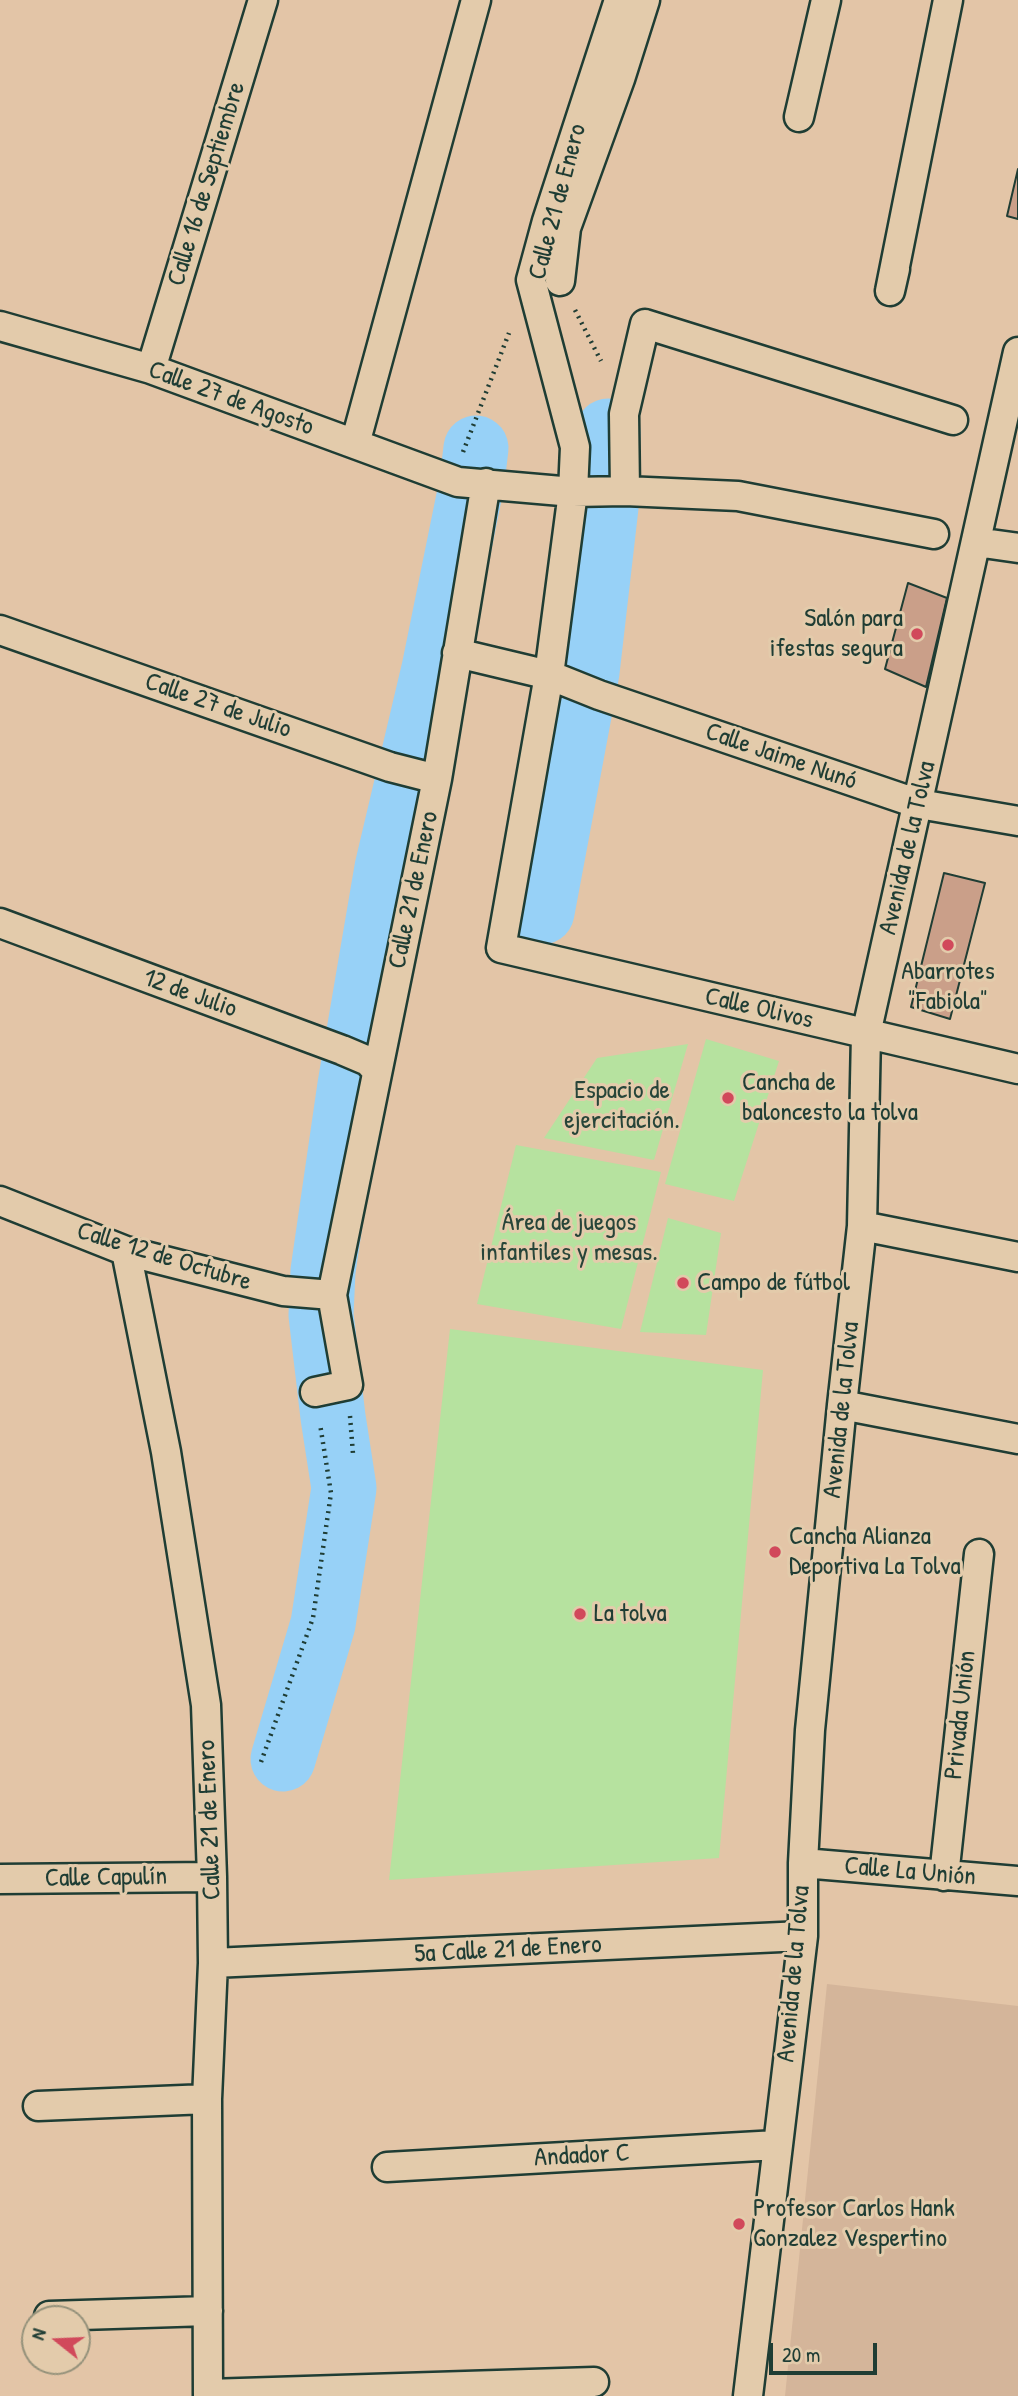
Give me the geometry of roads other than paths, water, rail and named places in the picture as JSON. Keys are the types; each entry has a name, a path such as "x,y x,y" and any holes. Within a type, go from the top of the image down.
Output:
{"street":[{"name":"Calle 16 de Septiembre","path":"152,369 263,0"},
{"path":"355,444 476,0"},
{"name":"Calle 21 de Enero","path":"501,948 558,679 581,492 575,447 531,280 556,224 619,0"},
{"path":"560,281 556,224 620,79 645,0"},
{"path":"799,117 826,0"},
{"path":"895,269 948,0"},
{"path":"624,491 624,414 645,324 953,420"},
{"name":"Calle 27 de Agosto","path":"0,326 152,369 458,482 581,492 738,496 934,534"},
{"name":"Avenida de la Tolva","path":"748,2396 803,1937 803,1863 810,1730 862,1226 866,1034 1018,352"},
{"name":"Calle 21 de Enero","path":"332,1295 372,1065 437,779 486,483"},
{"path":"976,542 1018,548"},
{"name":"Calle 27 de Julio","path":"0,630 390,767 437,779"},
{"name":"Calle Jaime Nunó","path":"457,653 558,679 919,804 1018,821"},
{"name":"12 de Julio","path":"0,923 342,1050 372,1065"},
{"name":"Calle Olivos","path":"501,948 1018,1069"},
{"name":"Calle 12 de Octubre","path":"0,1201 126,1251 283,1292 332,1295"},
{"path":"862,1226 1018,1257"},
{"name":"Calle 21 de Enero","path":"126,1251 166,1452 206,1705 213,1963 207,2099 208,2395"},
{"path":"315,1392 348,1385 332,1295"},
{"path":"842,1405 1018,1439"},
{"name":"Privada Unión","path":"944,1876 979,1554"},
{"name":"Calle La Unión","path":"803,1863 1018,1881"},
{"name":"Calle Capulín","path":"0,1879 212,1877"},
{"name":"5a Calle 21 de Enero","path":"213,1963 803,1937"},
{"path":"38,2106 207,2099"},
{"name":"Andador C","path":"387,2167 777,2145"},
{"path":"91,2315 208,2311"},
{"path":"208,2395 594,2382"}],"waterway":[{"path":"542,912 587,672 606,507 608,431"},
{"path":"283,1759 323,1624 344,1488 321,1315 323,1271 350,1085 387,868 434,669 472,482 476,448"}],"place":[{"name":"Salón para ifestas segura","path":"917,634"},
{"name":"Abarrotes \"Fabiola\"","path":"948,945"},
{"name":"Cancha de baloncesto la tolva","path":"728,1098"},
{"name":"Campo de fútbol","path":"683,1283"},
{"name":"Cancha Alianza Deportiva La Tolva","path":"775,1552"},
{"name":"La tolva","path":"580,1614"},
{"name":"Profesor Carlos Hank Gonzalez Vespertino","path":"739,2224"}],"park label":[{"name":"Espacio de ejercitación.","path":"622,1106"},
{"name":"Área de juegos infantiles y mesas.","path":"569,1238"}]}
